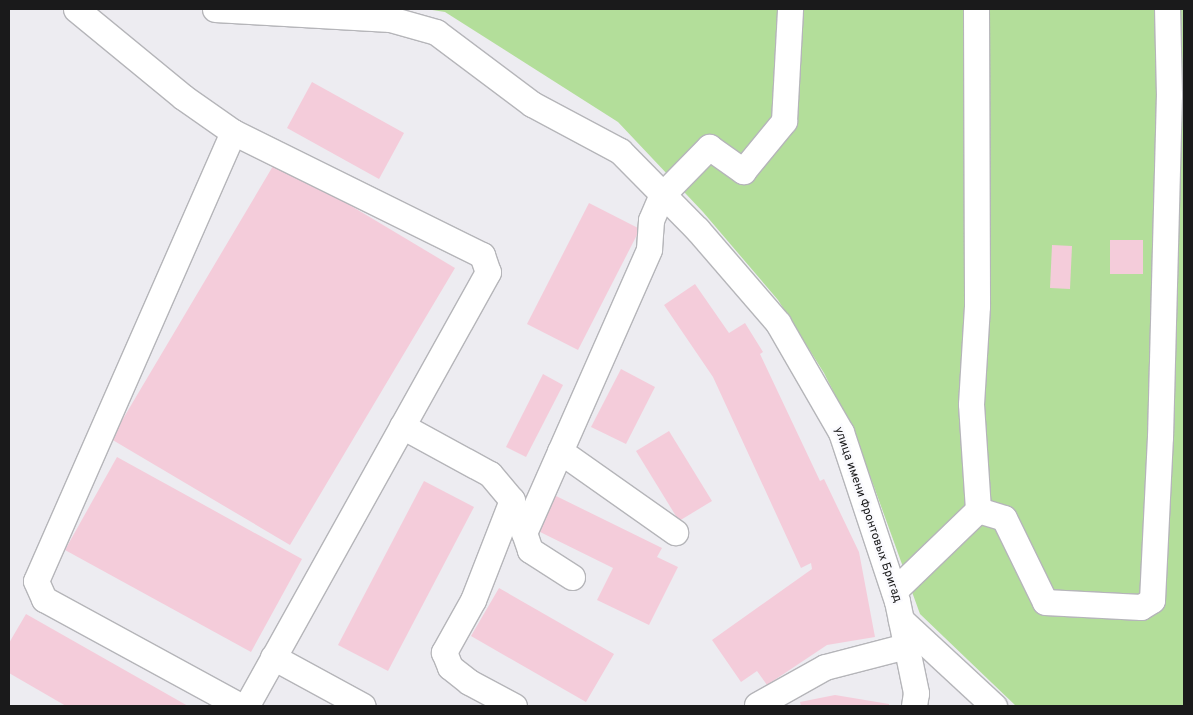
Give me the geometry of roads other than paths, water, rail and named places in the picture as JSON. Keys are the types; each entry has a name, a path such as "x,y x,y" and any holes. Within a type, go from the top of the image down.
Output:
{"street":[{"path":"76,9 183,97 233,132 482,255 488,272 246,706"},
{"name":"улица имени Фронтовых Бригад","path":"215,9 390,19 436,32 532,104 620,151 661,196 697,229 778,323 841,432 894,591 916,693 914,706"},
{"path":"572,577 530,550 524,534 649,249 651,220 661,196 710,147 743,172 784,121 790,9"},
{"path":"894,591 978,510 971,404 977,306 976,9"},
{"path":"978,510 1004,518 1045,602 1141,607 1152,600 1160,437 1169,95 1167,9"},
{"path":"233,132 36,581 44,599 57,607 240,706"},
{"path":"402,426 490,474 512,500 473,600 444,652 450,667 469,682 514,706"},
{"path":"560,451 675,532"},
{"path":"901,620 994,706"},
{"path":"757,705 825,667 906,646"},
{"path":"273,657 363,706"}]}
